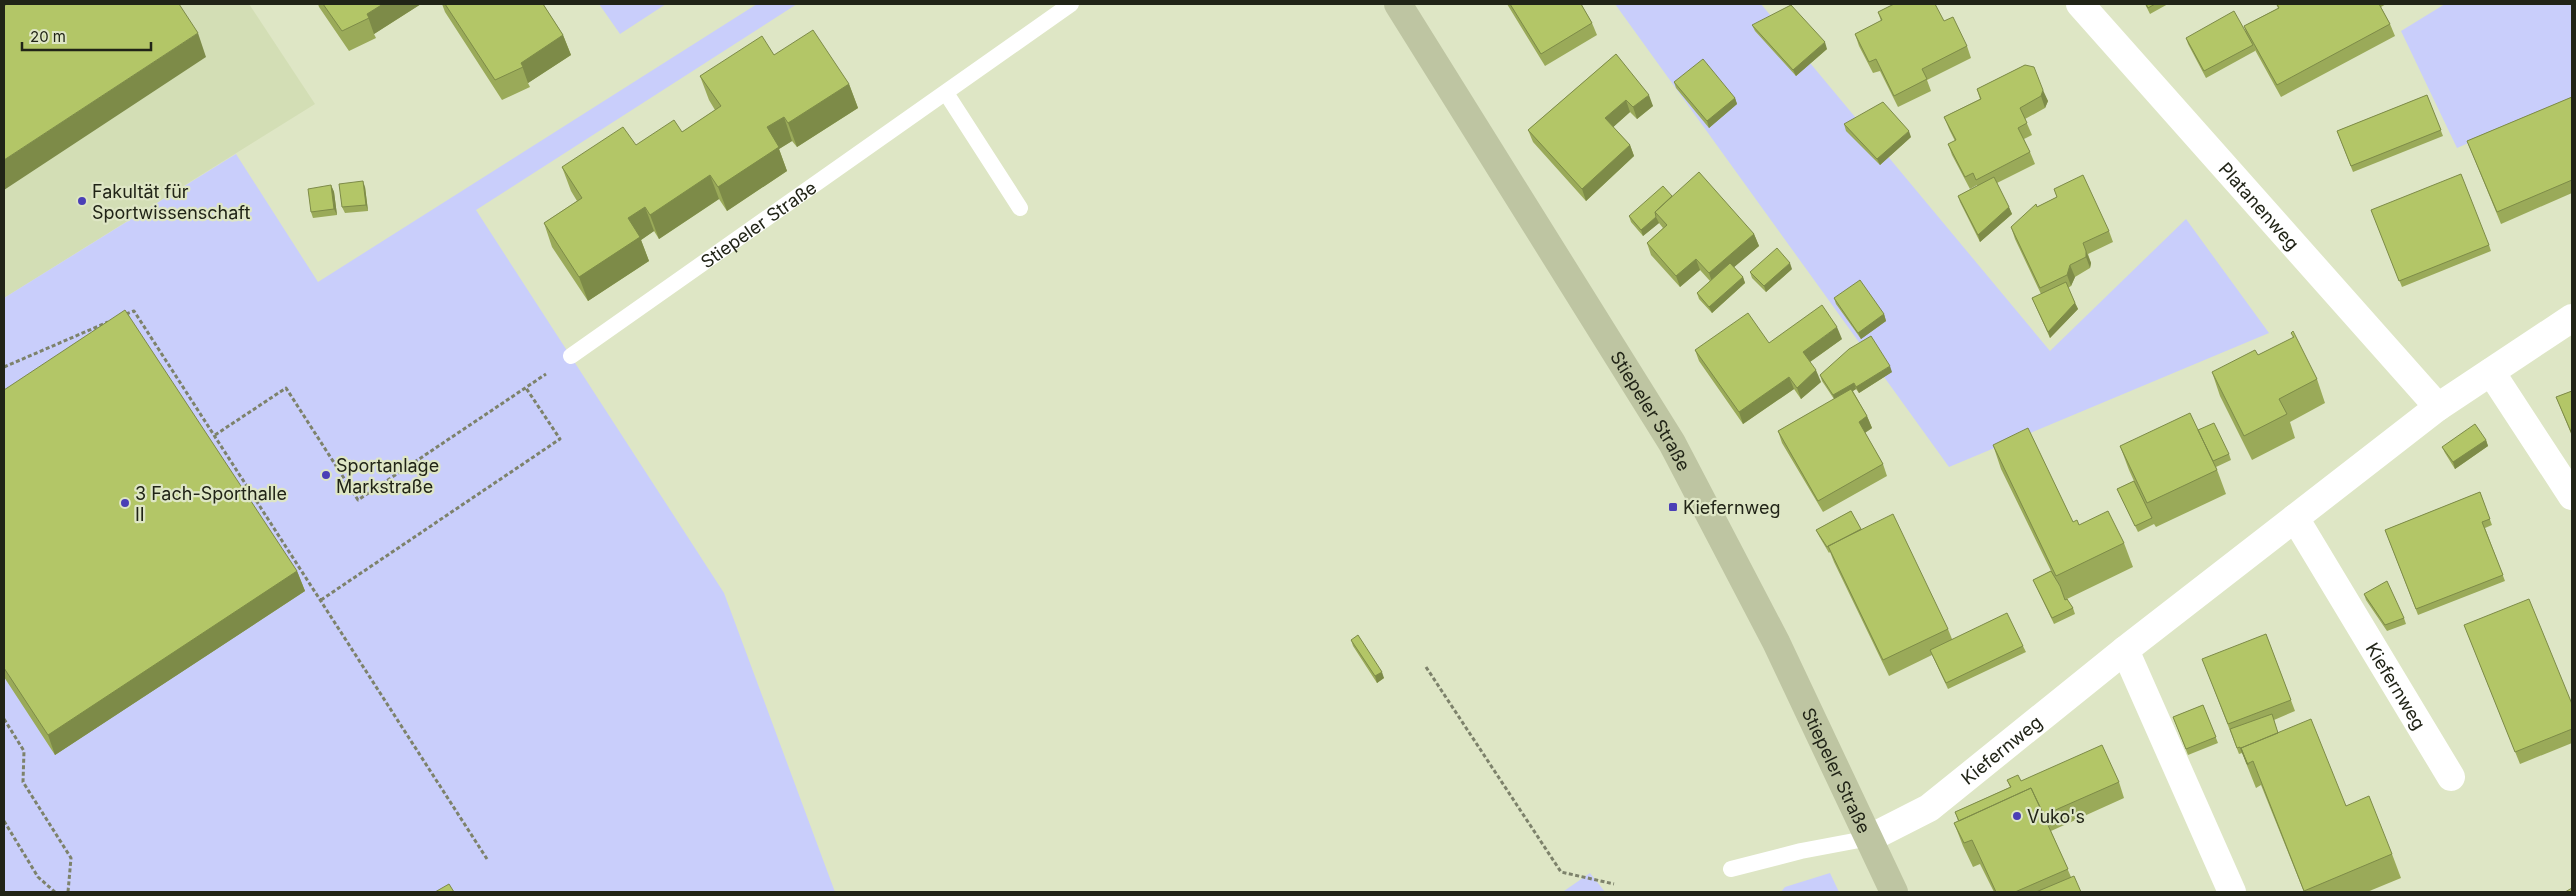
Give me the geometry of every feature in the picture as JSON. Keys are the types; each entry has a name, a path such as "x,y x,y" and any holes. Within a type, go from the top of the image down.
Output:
{"street":[{"name":"Stiepeler Straße","path":"1398,4 1672,442 1776,642 1894,892"},
{"name":"Platanenweg","path":"2080,4 2438,407"},
{"name":"Kiefernweg","path":"1870,838 1929,808 2126,650 2438,407 2572,318"},
{"path":"2491,372 2572,496"},
{"name":"Kiefernweg","path":"2295,518 2451,777"},
{"path":"2126,650 2232,892"}],"lane":[{"name":"Stiepeler Straße","path":"571,356 1071,4"},
{"path":"946,92 1020,208"},
{"path":"1731,869 1801,850 1870,838"}],"path":[{"path":"4,366 134,311 487,859"},
{"path":"215,435 286,388 358,500 571,356"},
{"path":"321,600 560,439 526,388"},
{"path":"1426,667 1561,872 1614,884"},
{"path":"4,719 24,751 23,782 70,858 68,892"},
{"path":"4,821 38,877 55,892"}],"shaded area":[{"name":"Fakultät für Sportwissenschaft","path":"4,4 249,4 315,104 4,298"},
{"path":"599,4 666,4 620,34"},
{"name":"Sportanlage Markstraße","path":"757,4 797,4 476,210 724,593 835,892 4,892 4,298 236,154 318,282"},
{"path":"1615,4 1761,4 2050,351 2186,219 2269,333 1949,467"},
{"path":"2445,4 2572,4 2572,98 2457,148 2401,31"},
{"path":"1590,873 1605,892 1564,891"},
{"path":"1830,873 1839,892 1781,892 1785,887"}],"building":[{"path":"7,4 179,4 198,33 4,160 4,6"},
{"path":"323,4 383,4 367,14 369,18 342,31"},
{"path":"445,4 543,4 563,35 521,63 523,67 495,80"},
{"path":"1510,4 1581,4 1592,23 1541,54"},
{"path":"1894,4 1935,4 1944,21 1953,17 1967,46 1922,69 1927,79 1894,96 1876,59 1869,62 1855,34 1882,20 1878,12"},
{"path":"2146,4 2155,4 2148,8"},
{"path":"2277,4 2379,4 2390,24 2277,85 2244,26 2279,8"},
{"path":"1791,5 1825,42 1793,70 1752,25"},
{"path":"2234,11 2253,45 2204,71 2186,38"},
{"path":"813,30 849,84 788,123 784,117 767,127 779,147 718,187 710,175 650,215 645,207 628,218 640,237 579,277 544,223 582,198 562,167 623,127 636,145 674,120 682,132 721,106 700,76 762,36 774,55"},
{"path":"1616,54 1649,95 1633,107 1626,100 1605,118 1630,145 1582,189 1528,130"},
{"path":"1703,59 1735,98 1707,121 1674,82"},
{"path":"2025,65 2034,67 2043,90 2041,96 2020,108 2027,123 2018,128 2030,152 1976,180 1973,173 1965,177 1948,144 1956,140 1944,117 1981,99 1977,89"},
{"path":"2427,95 2441,130 2351,166 2337,131"},
{"path":"2572,97 2572,180 2497,212 2467,141"},
{"path":"1883,102 1909,131 1877,159 1844,124"},
{"path":"1699,172 1754,234 1709,273 1696,259 1676,276 1647,243 1667,225 1655,212"},
{"path":"2461,174 2489,245 2399,281 2371,210"},
{"path":"2083,175 2109,231 2083,243 2086,257 2070,265 2067,275 2040,288 2011,227 2036,204 2037,207 2057,197 2054,189"},
{"path":"1994,177 2009,207 1978,235 1958,196"},
{"path":"363,181 366,205 342,207 339,184"},
{"path":"331,185 334,209 311,212 308,189"},
{"path":"1663,186 1672,196 1655,212 1656,217 1641,230 1629,216"},
{"path":"1777,248 1790,263 1764,286 1750,272"},
{"path":"1730,263 1743,277 1709,307 1697,293"},
{"path":"1860,280 1884,314 1858,333 1834,298"},
{"path":"2066,282 2075,303 2048,332 2032,298"},
{"path":"1822,305 1837,327 1803,352 1816,370 1797,388 1789,377 1739,412 1695,350 1748,313 1769,343"},
{"name":"3 Fach-Sporthalle II","path":"125,310 297,571 48,735 4,668 4,390"},
{"path":"2293,331 2317,379 2279,399 2287,414 2244,436 2212,372 2255,350 2258,355 2294,337 2291,333"},
{"path":"1871,336 1890,366 1856,387 1854,383 1833,395 1820,375 1849,349"},
{"path":"1851,389 1867,416 1859,422 1883,464 1818,501 1778,431"},
{"path":"2572,391 2572,434 2556,397"},
{"path":"2190,413 2217,470 2147,503 2120,446"},
{"path":"2214,423 2229,454 2213,461 2198,430"},
{"path":"2475,424 2486,440 2453,462 2442,447"},
{"path":"2028,428 2073,522 2077,520 2079,525 2108,511 2124,543 2056,576 1993,445"},
{"path":"2134,481 2152,518 2135,526 2117,489"},
{"path":"2480,492 2490,519 2482,522 2503,575 2416,609 2385,530"},
{"path":"1851,511 1861,529 1827,547 1816,530"},
{"path":"1893,514 1948,629 1883,660 1828,546"},
{"path":"2051,571 2060,586 2065,600 2067,599 2073,608 2052,618 2033,580"},
{"path":"2387,581 2404,618 2385,625 2364,594"},
{"path":"2529,599 2572,704 2572,729 2515,752 2464,625"},
{"path":"2007,613 2023,646 1946,683 1930,650"},
{"path":"2266,634 2291,700 2228,724 2202,659"},
{"path":"1358,635 1382,672 1375,676 1351,640"},
{"path":"2203,705 2216,737 2186,749 2173,717"},
{"path":"2272,714 2278,733 2241,748 2248,765 2240,747 2237,748 2230,729"},
{"path":"2311,719 2346,806 2369,796 2392,854 2304,891 2253,761 2247,764 2241,748"},
{"path":"2102,745 2119,782 2044,815 2031,788 1959,821 1955,812 2011,787 2007,780 2018,775 2021,781"},
{"path":"2031,788 2068,869 2015,892 1996,892 1972,840 1964,843 1954,823"},
{"path":"2074,876 2081,892 2036,892"},
{"path":"449,884 454,892 435,892"}],"place":[{"name":"Fakultät für Sportwissenschaft","path":"82,201"},
{"name":"Sportanlage Markstraße","path":"326,475"},
{"name":"3 Fach-Sporthalle II","path":"125,503"},
{"name":"Kiefernweg","path":"1673,507"},
{"name":"Vuko's","path":"2017,816"}]}
